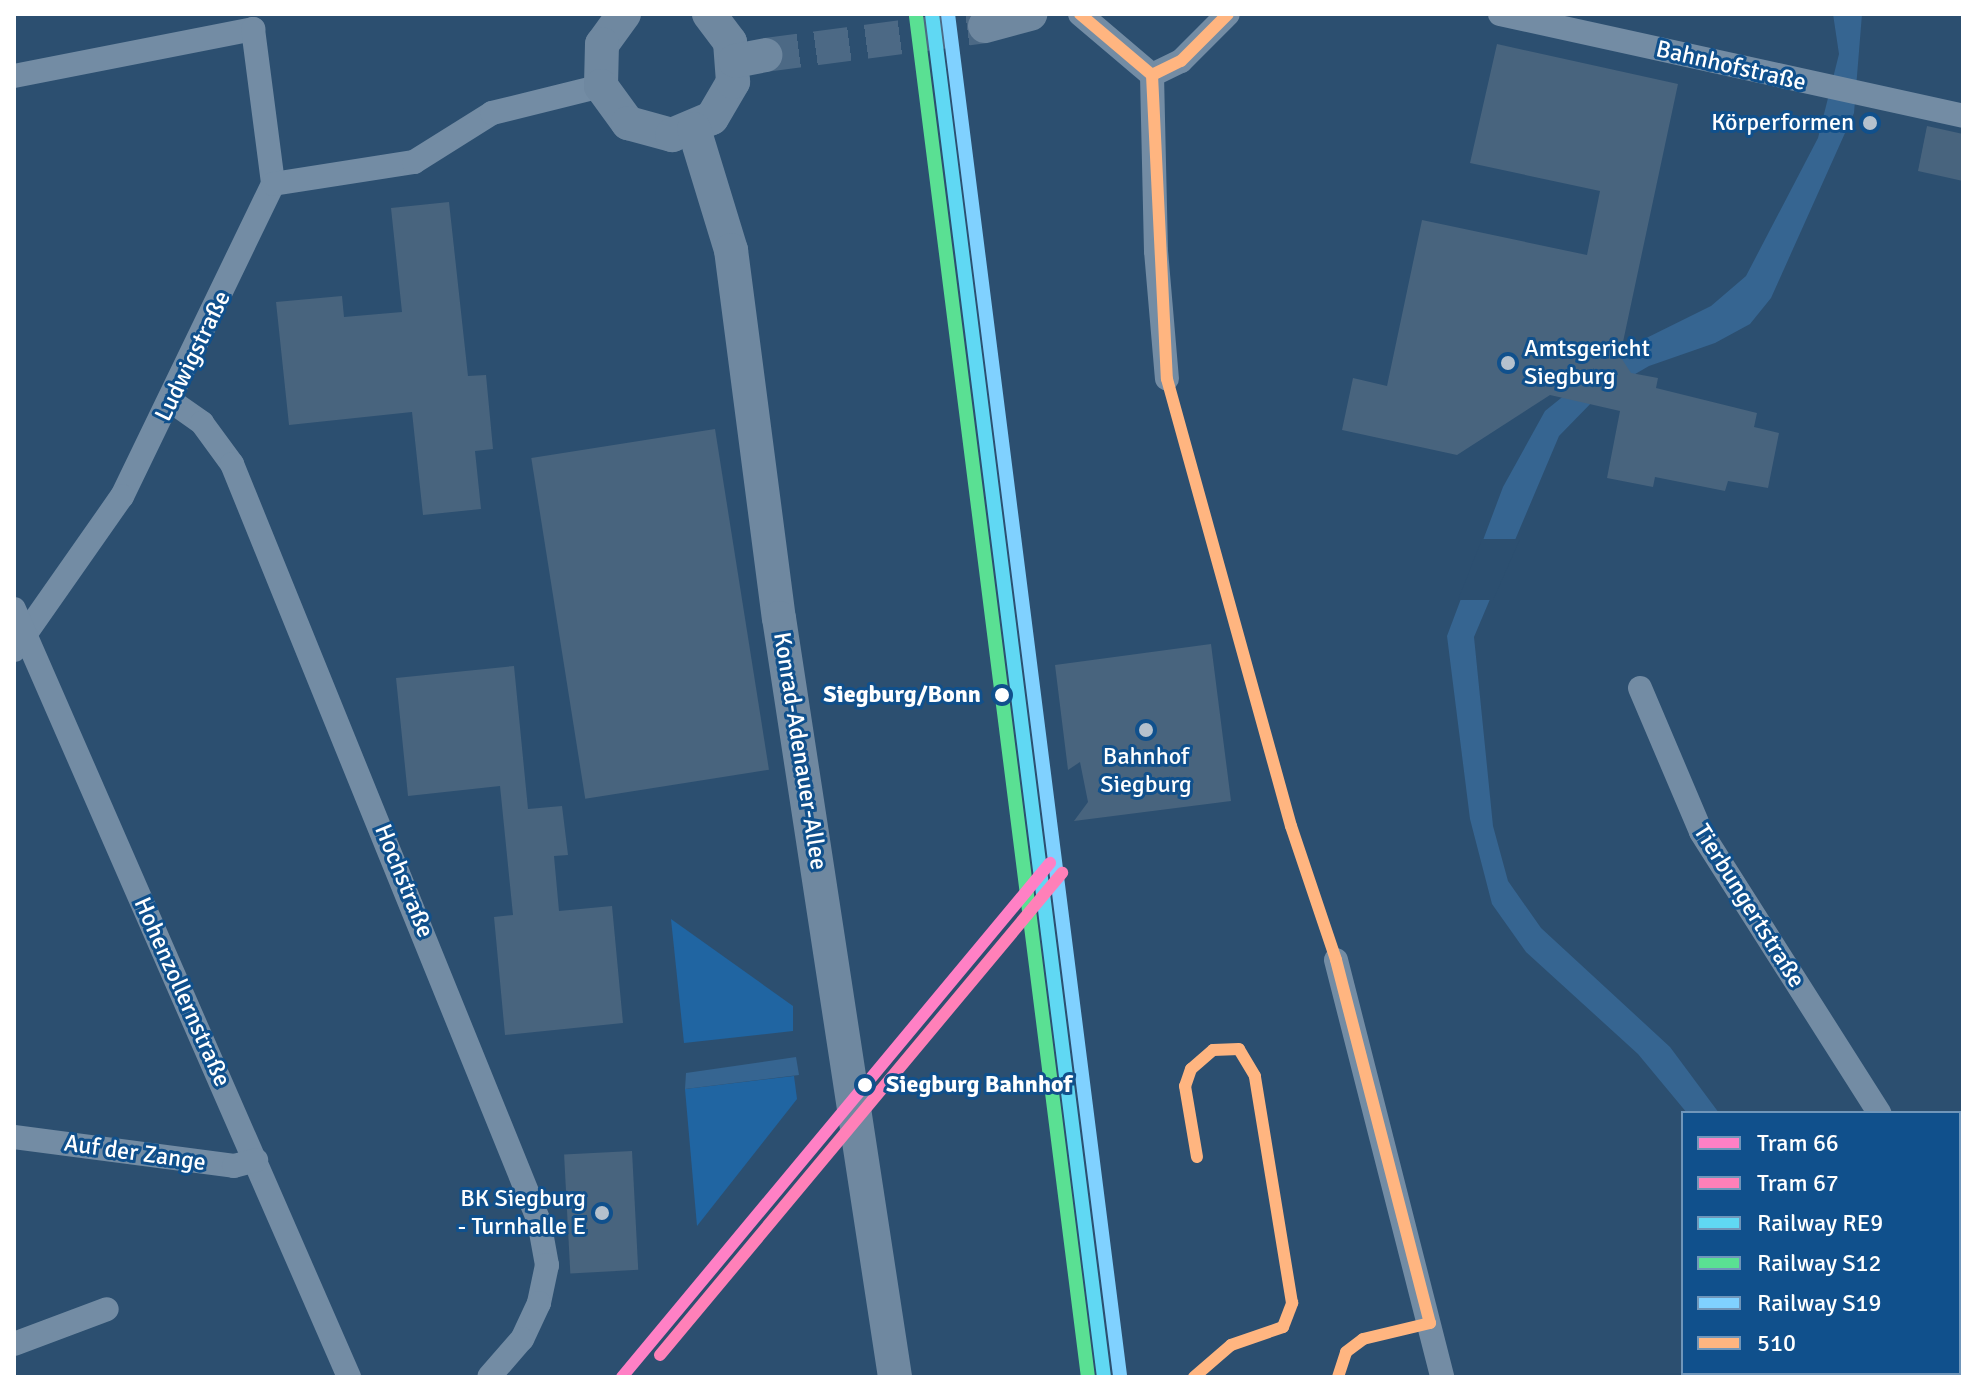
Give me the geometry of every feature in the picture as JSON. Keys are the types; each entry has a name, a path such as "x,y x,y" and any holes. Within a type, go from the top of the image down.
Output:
{"main road":[{"path":"624,14 602,44 601,86 612,107 639,128 672,135 694,129 725,101 750,58 730,42 709,14"},
{"path":"985,26 1030,14"},
{"name":"Konrad-Adenauer-Allee","path":"694,129 731,250 779,618 895,1377"}],"street":[{"path":"1080,14 1152,75 1156,251 1167,379"},
{"path":"1152,75 1181,61 1228,14"},
{"name":"Bahnhofstraße","path":"1500,14 1963,116"},
{"path":"14,76 253,29 273,184 414,162 492,113 601,86"},
{"name":"Ludwigstraße","path":"22,643 122,496 171,401 273,184"},
{"name":"Hochstraße","path":"171,401 202,423 232,464 539,1221 547,1265 539,1303 522,1339 489,1377"},
{"name":"Hohenzollernstraße","path":"14,609 22,643 256,1160 349,1377"},
{"name":"Tierbungertstraße","path":"1640,688 1701,832 1878,1111"},
{"path":"1336,960 1442,1377"},
{"name":"Auf der Zange","path":"14,1137 234,1166 256,1160"},
{"path":"14,1344 107,1309"}],"shaded area":[{"path":"1833,14 1862,14 1854,113 1771,298 1750,324 1715,343 1649,366 1599,395 1559,436 1474,637 1493,826 1508,881 1541,928 1670,1047 1718,1111 1685,1111 1638,1054 1526,952 1492,904 1470,819 1447,636 1503,487 1545,411 1618,352 1711,306 1746,276 1818,138 1839,54"},
{"path":"671,919 793,1006 793,1031 684,1043"},
{"path":"796,1057 799,1075 685,1089 686,1073"},
{"path":"794,1076 797,1099 697,1226 685,1089"}],"pier":[{"path":"1482,539 1520,539 1493,600 1458,600"}],"building":[{"name":"Amtsgericht Siegburg","path":"1497,44 1678,84 1620,356 1631,373 1658,378 1656,388 1757,413 1754,427 1779,433 1768,488 1728,481 1725,491 1655,477 1653,487 1607,478 1620,411 1550,395 1457,455 1342,430 1353,378 1387,386 1422,220 1587,255 1600,191 1470,163"},
{"path":"1927,126 1963,134 1963,181 1918,171"},
{"path":"449,202 468,376 486,375 493,449 475,451 481,509 423,515 412,412 289,425 276,302 342,296 344,317 402,312 391,208"},
{"path":"715,429 769,770 585,799 531,458"},
{"name":"Bahnhof Siegburg","path":"1211,644 1231,801 1074,821 1088,802 1080,762 1068,770 1055,665"},
{"path":"514,666 528,809 562,806 568,855 554,856 559,911 612,906 623,1023 505,1035 494,917 513,915 500,786 408,796 396,678"},
{"name":"BK Siegburg - Turnhalle E","path":"632,1151 638,1270 570,1273 564,1155"}],"tunnel":[{"path":"765,55 985,26"}],"tram line":[{"name":"66","path":"622,1377 1050,863"},
{"name":"67","path":"660,1355 1062,873"}],"rail line":[{"name":"RE9","path":"932,14 1104,1377"},
{"name":"S19","path":"948,14 1120,1375"},
{"name":"S12","path":"916,16 1088,1377"}],"transit line":[{"name":"510","path":"1080,14 1152,75"},
{"name":"510","path":"1152,75 1181,61 1228,14"},
{"name":"510","path":"1152,75 1167,379 1291,826 1336,960 1430,1323"},
{"name":"510","path":"1194,1377 1231,1345 1283,1327 1292,1303 1255,1076 1239,1049 1213,1050 1191,1069 1185,1086 1197,1157"},
{"name":"510","path":"1338,1377 1346,1352 1363,1339 1430,1323"}],"place":[{"name":"Körperformen","path":"1870,123"},
{"name":"Amtsgericht Siegburg","path":"1508,363"},
{"name":"Siegburg/Bonn","path":"1002,695"},
{"name":"Bahnhof Siegburg","path":"1146,730"},
{"name":"Siegburg Bahnhof","path":"865,1085"},
{"name":"BK Siegburg - Turnhalle E","path":"602,1213"}]}
